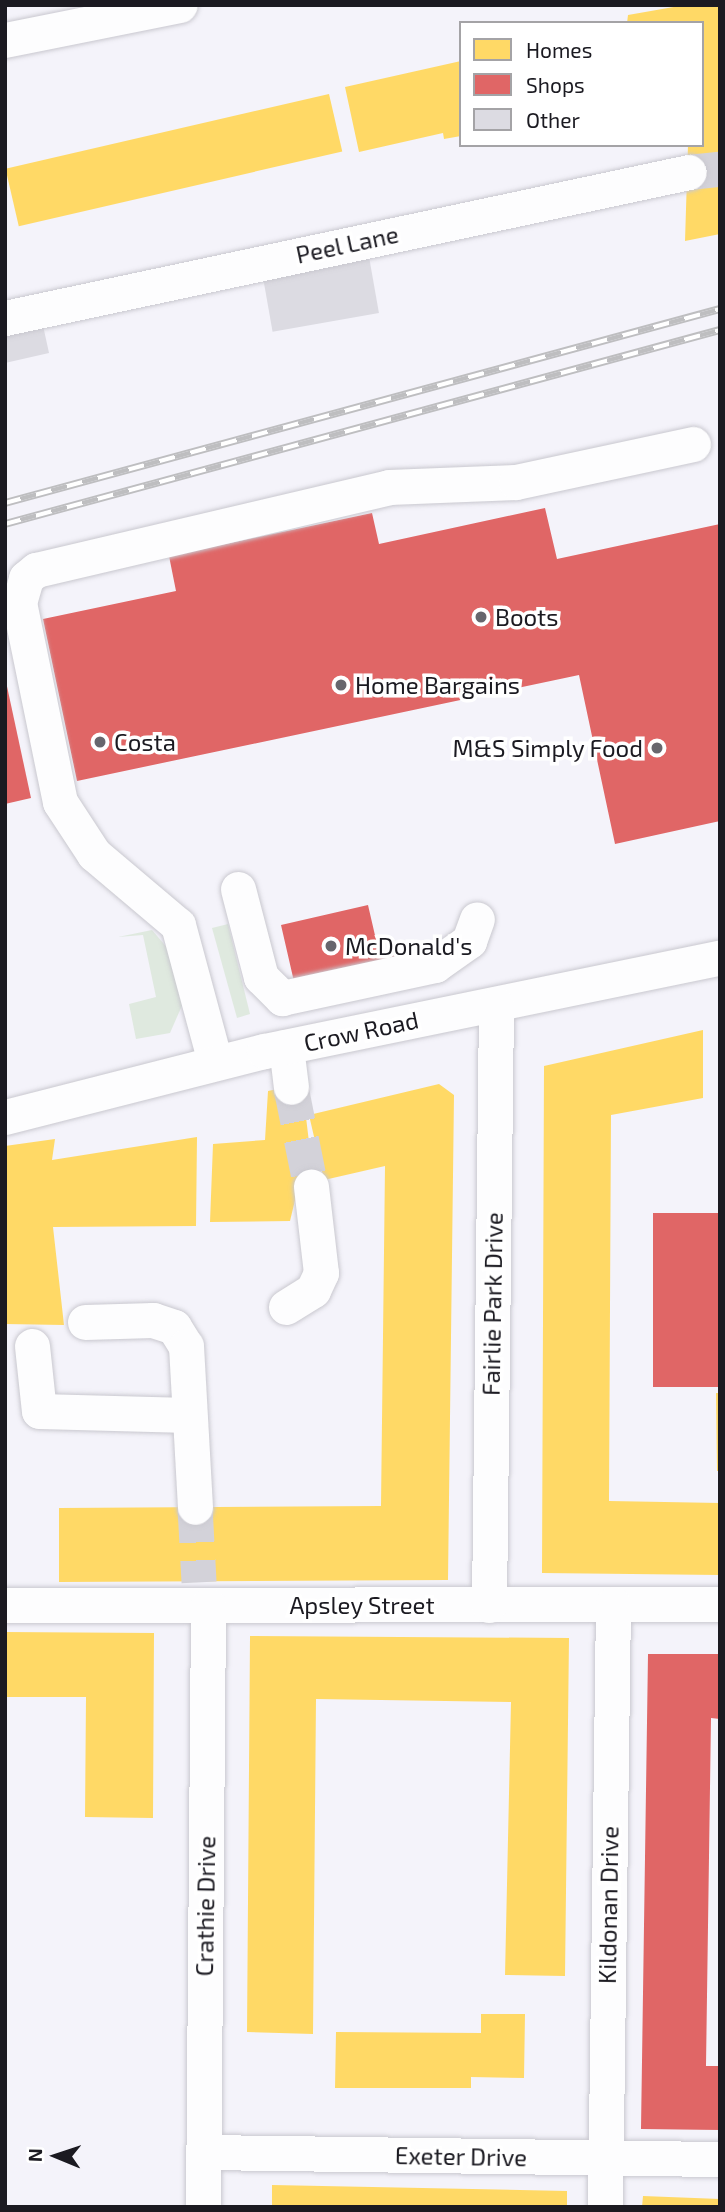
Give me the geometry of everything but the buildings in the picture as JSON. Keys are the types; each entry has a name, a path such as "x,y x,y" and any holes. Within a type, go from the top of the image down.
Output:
{"street":[{"path":"5,40 180,5"},
{"name":"Peel Lane","path":"5,318 689,172"},
{"path":"215,1062 178,925 94,853 60,802 19,603 26,578 36,570 389,486 516,482 693,444"},
{"path":"238,889 261,977 282,998 435,965 469,941 477,919"},
{"name":"Crow Road","path":"5,1117 215,1062 720,957"},
{"name":"Fairlie Park Drive","path":"489,1605 496,1004"},
{"path":"286,1047 292,1087"},
{"path":"286,1307 313,1290 321,1273 310,1187"},
{"path":"85,1322 153,1320 174,1327 186,1346 195,1507"},
{"path":"32,1346 39,1411 189,1415"},
{"name":"Apsley Street","path":"5,1605 79,1605 202,1597 489,1605 720,1604"},
{"name":"Crathie Drive","path":"202,1597 203,2207"},
{"name":"Kildonan Drive","path":"605,2207 613,1604"},
{"name":"Exeter Drive","path":"203,2152 720,2159"}],"shaded area":[{"path":"228,924 250,1014 237,1018 212,928"},
{"path":"152,930 169,950 184,1001 170,1033 136,1039 129,1004 156,997 143,935 118,937"}],"tunnel":[{"path":"689,172 720,169"},
{"path":"291,1087 311,1187"},
{"path":"195,1507 199,1582"}],"railway":[{"path":"5,503 720,309"},
{"path":"5,524 720,330"}],"place":[{"name":"Boots","path":"481,617"},
{"name":"Home Bargains","path":"341,685"},
{"name":"Costa","path":"100,742"},
{"name":"M&S Simply Food","path":"657,748"},
{"name":"McDonald's","path":"331,946"}]}
